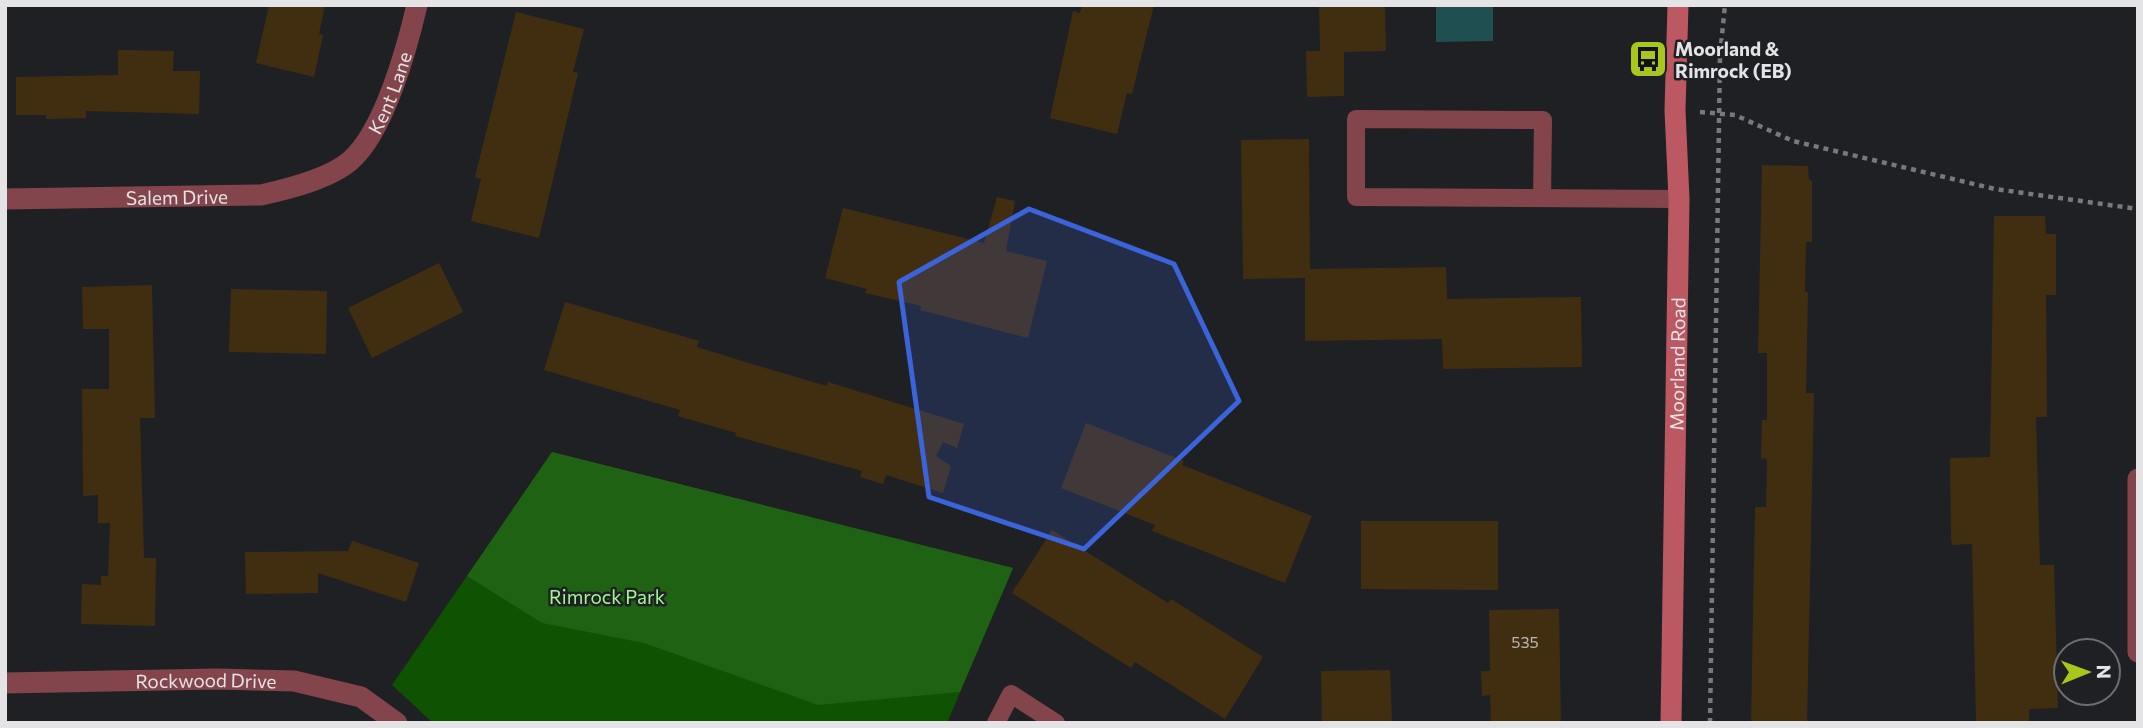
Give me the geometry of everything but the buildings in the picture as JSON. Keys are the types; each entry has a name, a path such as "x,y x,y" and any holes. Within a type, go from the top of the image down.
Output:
{"street":[{"name":"Kent Lane","path":"342,166 350,162 374,133 408,41 417,5"},
{"name":"Moorland Road","path":"1671,723 1679,199 1675,110 1678,5"},
{"name":"Salem Drive","path":"5,199 261,195 298,187 342,166"},
{"path":"2138,479 2138,652"},
{"name":"Rockwood Drive","path":"5,683 216,679 294,681 361,697 397,723"}],"lane":[{"path":"1542,198 1543,120 1356,119 1356,197 1679,199"},
{"path":"996,723 1011,694 1056,723"}],"path":[{"path":"1710,723 1720,55 1725,5"},
{"path":"1720,114 1735,115 1793,141 1995,189 2138,209"}],"highlighted area":[{"path":"1029,209 1174,264 1239,401 1084,549 929,497 899,282"}],"green space":[{"name":"Rimrock Park","path":"552,452 1013,568 947,723 433,723 392,685"},
{"name":"Rimrock Park","path":"552,452 1013,568 960,692 818,705 644,643 542,623 467,576"}],"water":[{"path":"1436,6 1493,6 1493,41 1436,42"}],"place":[{"name":"Moorland & Rimrock (EB)","path":"1648,59"}]}
